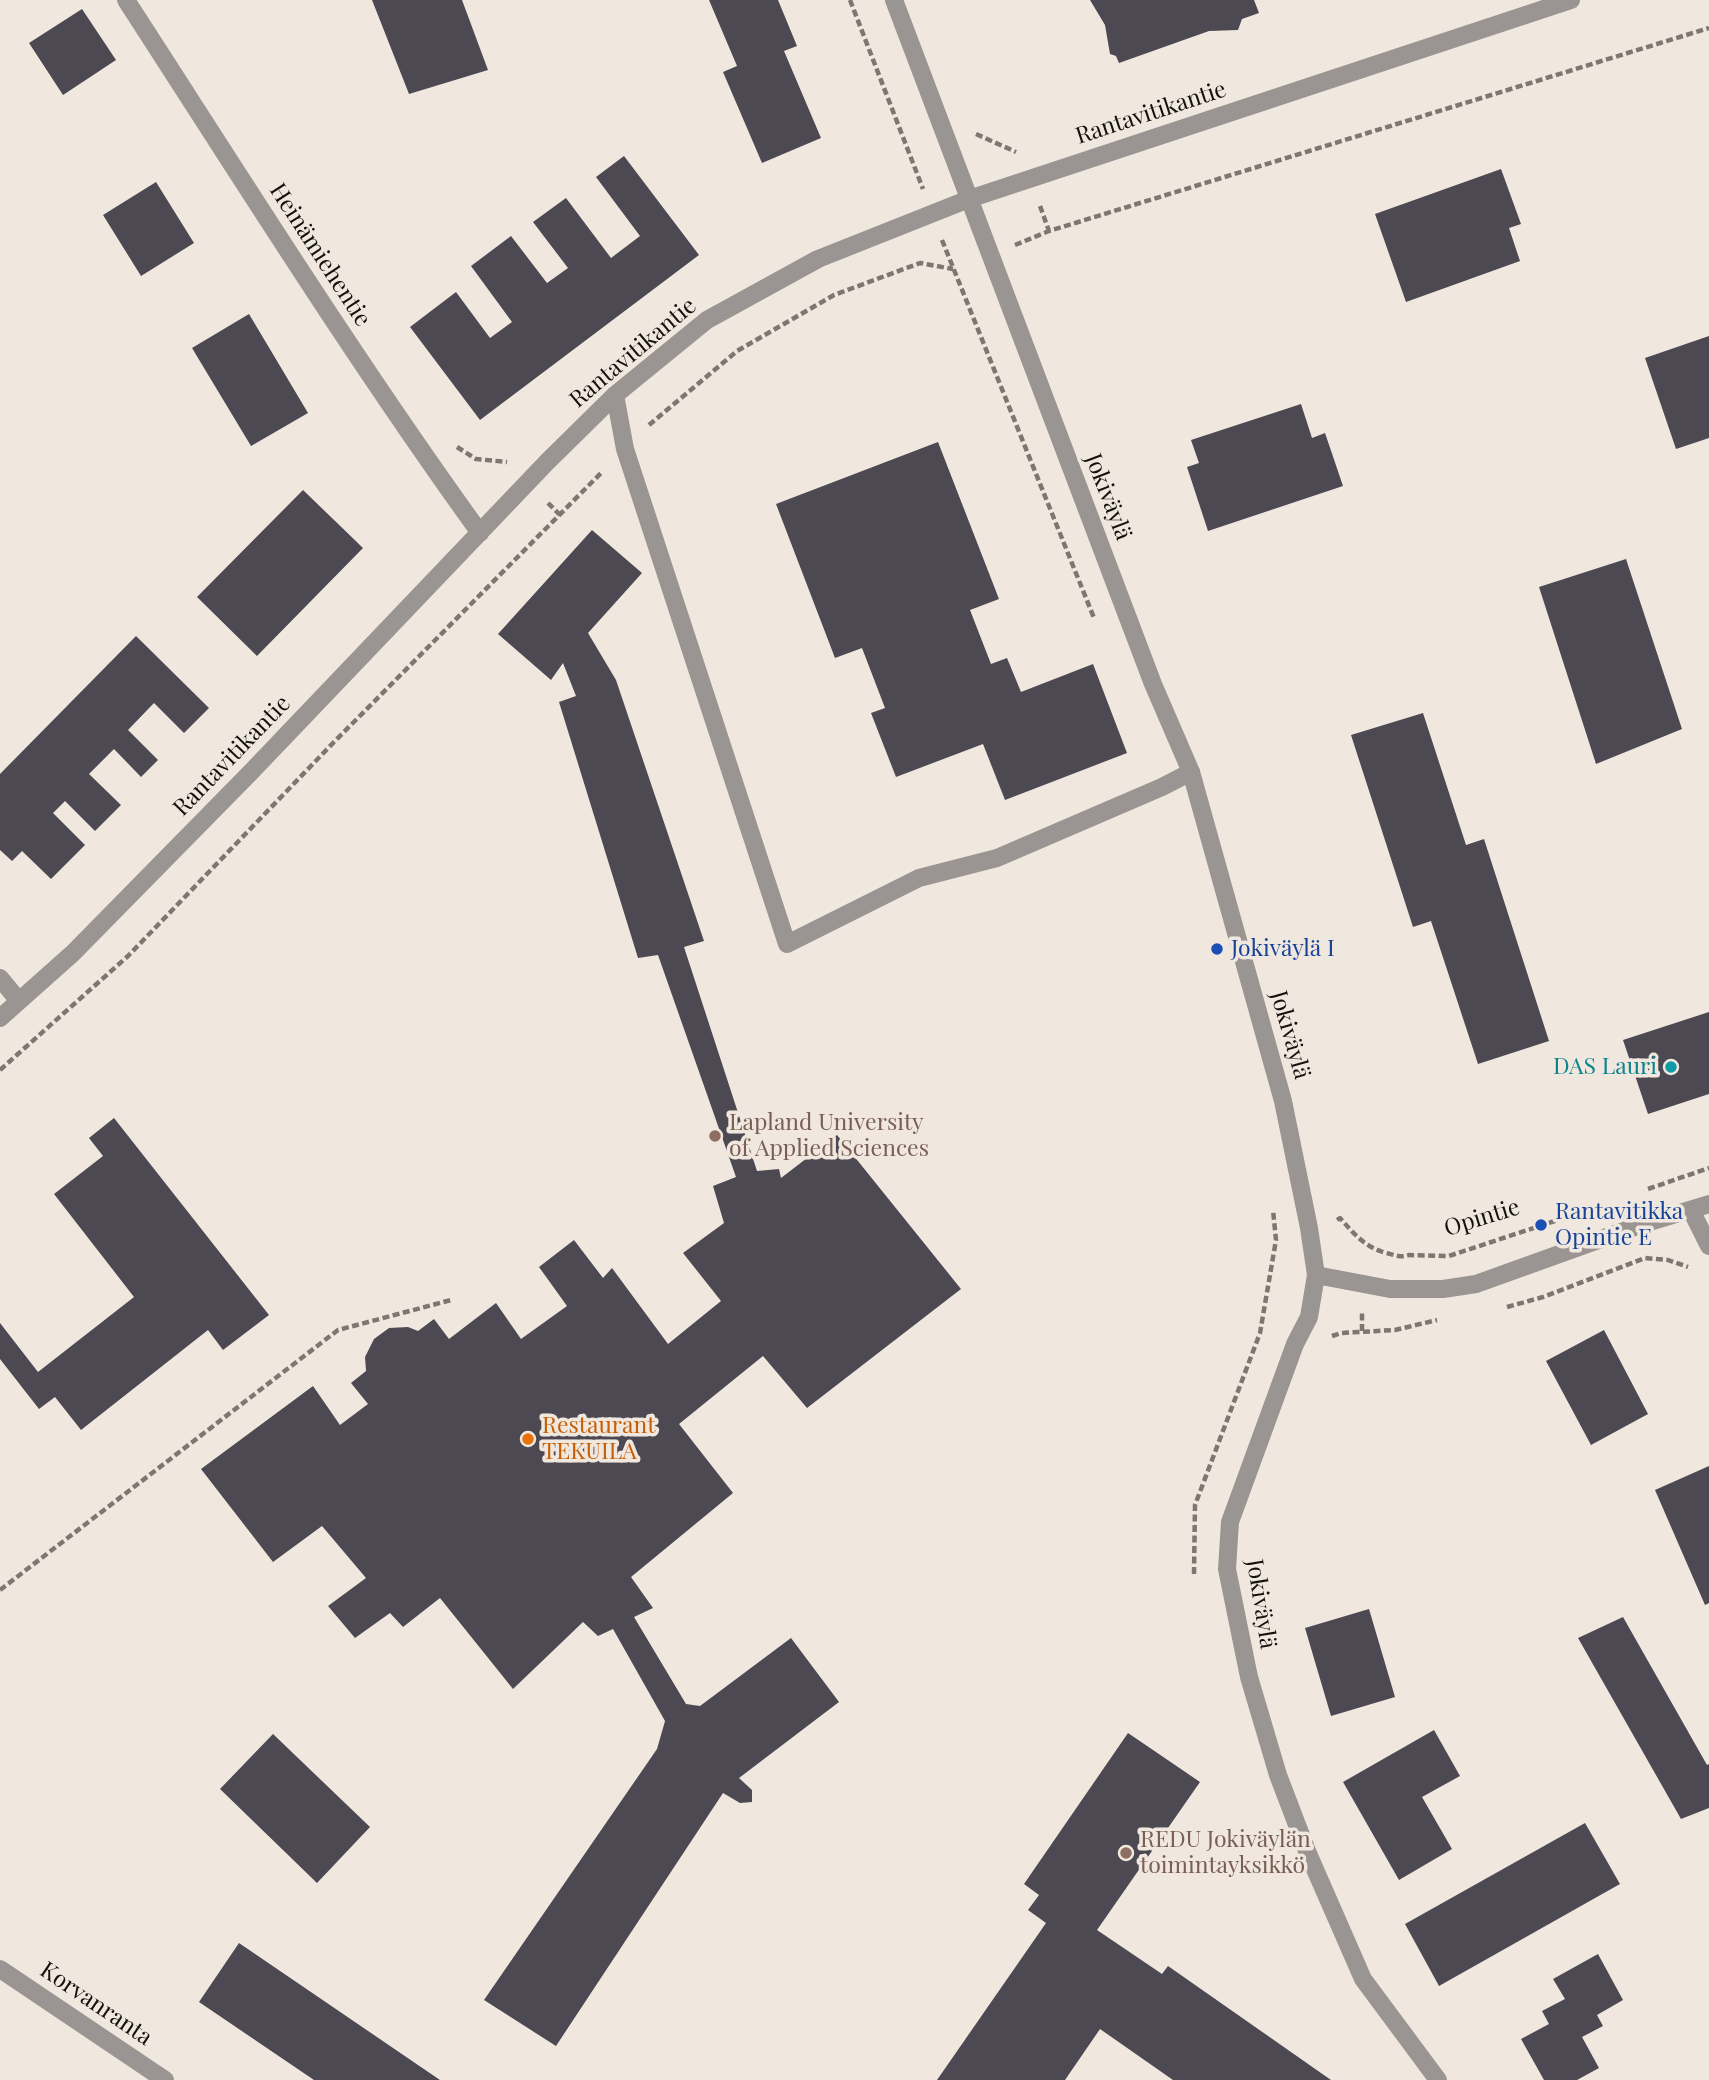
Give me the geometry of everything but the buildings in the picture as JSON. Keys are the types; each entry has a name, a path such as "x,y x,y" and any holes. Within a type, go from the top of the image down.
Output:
{"street":[{"name":"Heinämiehentie","path":"125,0 395,414 480,533"},
{"name":"Jokiväylä","path":"894,0 1148,671 1191,772 1283,1101 1316,1275 1309,1317 1295,1344 1230,1522 1227,1569 1249,1677 1278,1775 1307,1851 1363,1979 1438,2080"},
{"name":"Rantavitikantie","path":"0,1018 73,953 232,792 527,482 615,395 707,320 818,259 969,199 1571,0"},
{"path":"615,395 625,449 787,944 919,878 997,858 1162,788 1191,772"},
{"path":"0,978 19,1001"},
{"path":"1316,1275 1390,1289 1443,1289 1476,1283 1643,1224 1709,1204"},
{"path":"1691,1210 1709,1246"},
{"name":"Korvanranta","path":"0,1969 165,2080"}],"path":[{"path":"850,0 909,154"},
{"path":"1049,232 1709,28"},
{"path":"972,132 1024,155"},
{"path":"0,1070 128,956 325,751 650,424 737,351 834,295 920,263 954,269 1094,619"},
{"path":"452,444 476,459 506,461 560,515"},
{"path":"1644,1190 1709,1168"},
{"path":"1194,1574 1195,1505 1260,1332 1276,1240 1272,1201"},
{"name":"Opintie","path":"1276,1240 1340,1219 1362,1243 1374,1249 1403,1257 1449,1256 1606,1203"},
{"path":"0,1590 338,1330 451,1300"}],"place":[{"name":"Jokiväylä I","path":"1217,949"},
{"name":"DAS Lauri","path":"1671,1067"},
{"name":"Lapland University of Applied Sciences","path":"715,1136"},
{"name":"Rantavitikka Opintie E","path":"1541,1225"},
{"name":"Restaurant TEKUILA","path":"528,1439"},
{"name":"REDU Jokiväylän toimintayksikkö","path":"1126,1853"}]}
